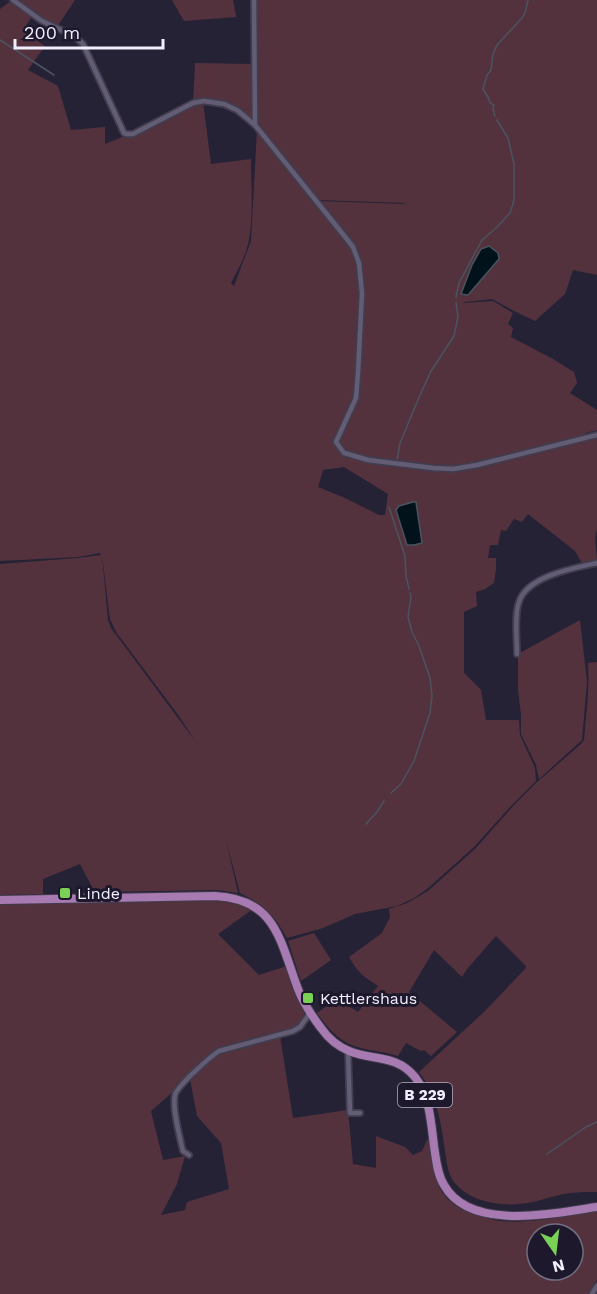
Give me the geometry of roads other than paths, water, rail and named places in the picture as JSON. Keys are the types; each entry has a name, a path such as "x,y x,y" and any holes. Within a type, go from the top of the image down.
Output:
{"main road":[{"name":"B 229","path":"0,900 226,896 252,905 264,915 277,933 298,990 310,1013 333,1041 348,1051 394,1061 414,1076 423,1090 429,1108 437,1164 443,1184 450,1194 463,1204 482,1212 513,1217 597,1207"}],"street":[{"path":"13,0 42,21 74,36 83,44 124,133 134,134 193,103 204,100 224,104 237,110 255,125 353,247 359,263 362,293 357,390 352,410 336,442 344,453 368,460 453,469 597,435"},
{"path":"254,0 255,125"},
{"path":"517,654 517,608 525,592 544,578 597,563"},
{"path":"189,1155 183,1151 176,1114 175,1097 178,1089 219,1051 293,1031 300,1027 310,1013"},
{"path":"348,1051 350,1113 360,1113"},
{"path":"592,1294 597,1286"}],"water":[{"path":"489,246 498,253 499,259 468,295 461,294 481,249"},
{"path":"416,502 422,543 407,545 396,510 399,506"}],"waterway":[{"path":"495,116 494,105 490,103 483,89 491,70 497,45 522,18 528,0"},
{"path":"0,40 54,75"},
{"path":"456,297 459,283 482,240 510,213 514,200 514,164 508,138 497,120"},
{"path":"397,460 400,443 431,371 454,336 458,317 456,302"},
{"path":"389,507 405,556 409,589"},
{"path":"391,793 401,784 414,761 430,713 432,696 430,678 408,617 410,593"},
{"path":"366,824 384,801"},
{"path":"547,1154 597,1122"}],"place":[{"name":"Linde","path":"65,893"},
{"name":"Kettlershaus","path":"308,998"}]}
